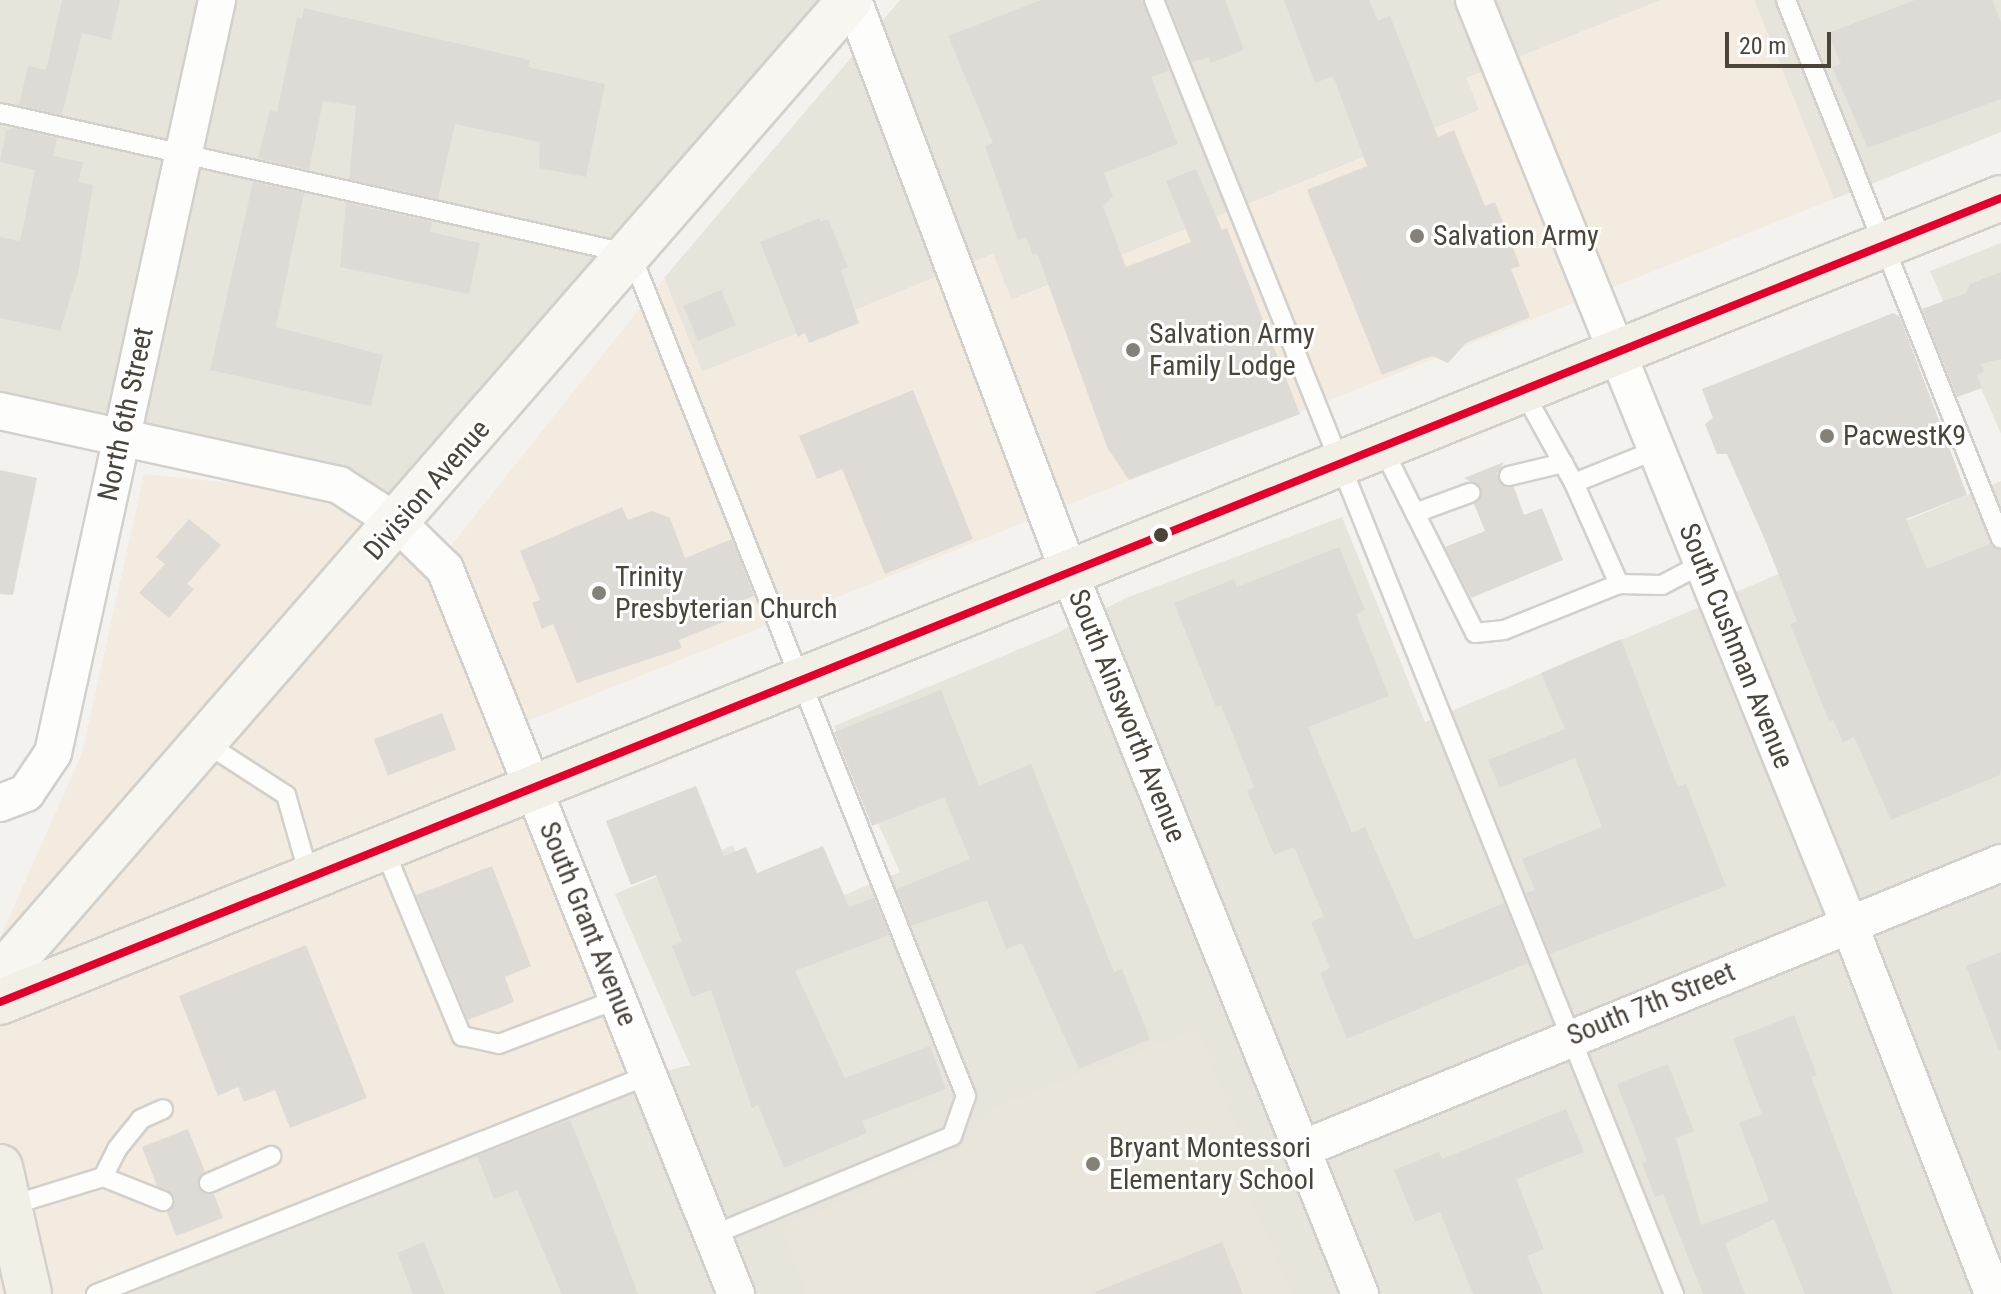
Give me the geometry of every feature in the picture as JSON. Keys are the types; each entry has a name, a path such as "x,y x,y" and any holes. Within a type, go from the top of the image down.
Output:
{"main road":[{"name":"Division Avenue","path":"0,976 399,524 852,0"},
{"path":"0,1002 309,875 1070,575 2001,198"},
{"path":"5,1206 29,1294"}],"street":[{"name":"North 6th Street","path":"0,803 26,793 53,753 217,0"},
{"name":"South Ainsworth Avenue","path":"852,0 1070,575 1360,1294"},
{"name":"South Cushman Avenue","path":"1474,0 1849,924 1993,1294"},
{"name":"South Grant Avenue","path":"0,411 339,485 399,524 445,569 736,1294"},
{"name":"South 7th Street","path":"1302,1149 1570,1036 2001,863"}],"lane":[{"path":"1154,0 1674,1294"},
{"path":"1786,0 2001,539"},
{"path":"0,113 631,254 966,1096 952,1136 713,1235"},
{"path":"1523,391 1574,483 1619,584"},
{"path":"1382,447 1475,633 1504,630 1619,584 1662,585 1702,564"},
{"path":"1574,483 1656,450"},
{"path":"1509,476 1563,463"},
{"path":"1415,513 1470,493"},
{"path":"204,742 286,795 309,875"},
{"path":"382,846 462,1036 499,1044 618,999"},
{"path":"96,1294 649,1075"},
{"path":"103,1177 117,1149 141,1119 163,1109"},
{"path":"209,1183 271,1156"},
{"path":"5,1206 103,1177 163,1201"}],"shaded area":[{"path":"0,0 845,0 417,502 0,403"},
{"path":"900,0 1661,0 1467,78 1480,110 1011,300 993,254 702,372 664,278"},
{"path":"1661,0 1754,0 1834,199 510,728 649,1075 96,1294 0,1294 0,938 82,753 144,474 417,502 441,558 664,278 702,372 993,254 1012,300 1479,111 1467,78"},
{"path":"1754,0 2001,0 2001,132 1834,199"},
{"path":"2001,243 2001,434 1930,271"},
{"path":"2001,481 2001,1294 96,1294 649,1075 690,1065 615,894 733,845 764,928 900,872 834,726 1051,636 1126,598 1342,517 1425,722"},
{"name":"Bryant Montessori Elementary School","path":"1197,1029 1255,1173 1243,1179 1292,1294 807,1294 781,1227 952,1157 996,1108"}],"building":[{"path":"62,0 120,0 111,40 82,33 62,115 19,105 28,66 46,70"},
{"path":"1041,0 1142,0 1169,71 1151,77 1178,144 1104,173 1113,196 1103,206 1126,267 1191,242 1166,181 1196,169 1222,230 1227,228 1300,414 1129,480 1107,447 1037,253 1033,255 1026,237 1018,240 985,146 993,143 948,36"},
{"path":"1167,0 1225,0 1244,50 1211,63 1209,57 1192,62"},
{"name":"Salvation Army","path":"1284,0 1369,0 1378,21 1390,16 1438,137 1454,130 1485,206 1495,202 1520,266 1511,269 1530,317 1466,343 1448,363 1432,356 1382,375 1307,190 1367,166 1333,76 1315,83"},
{"path":"1915,0 1992,0 2001,22 2001,99 1868,148 1832,67 1841,64 1828,33"},
{"path":"304,8 530,60 528,67 605,84 586,177 539,168 540,142 455,124 438,199 349,179 356,106 323,101 309,170 258,158 270,110 277,112 297,17 302,19"},
{"path":"14,128 57,138 53,156 83,162 78,182 93,185 78,273 60,331 0,318 0,237 20,241 35,170 0,162 6,131"},
{"path":"253,182 304,193 276,327 383,355 371,406 210,370"},
{"path":"346,203 432,222 430,232 480,243 469,294 340,267"},
{"path":"819,218 821,222 828,219 848,267 841,270 859,323 809,343 805,333 798,337 760,242"},
{"path":"2001,272 2001,359 1981,364 1984,372 1977,375 1982,388 1957,397 1922,309 1966,293 1970,284"},
{"path":"721,290 736,325 698,341 683,306"},
{"path":"1893,313 1900,317 1967,495 1906,519 1927,569 1990,544 2001,551 2001,767 2000,775 1891,820 1854,737 1843,742 1833,720 1829,721 1790,624 1797,621 1765,540 1727,454 1717,454 1705,424 1713,418 1702,389"},
{"path":"913,390 973,539 885,574 842,469 817,479 799,436"},
{"path":"1504,462 1497,473 1500,484 1514,487 1524,515 1542,508 1563,560 1471,598 1445,547 1485,531 1474,504 1481,488 1464,478"},
{"path":"0,470 37,478 13,595 0,594"},
{"name":"Trinity Presbyterian Church","path":"622,507 628,520 652,511 670,518 685,558 732,539 754,596 738,602 743,614 679,640 682,648 577,683 553,624 542,629 532,603 540,600 520,551"},
{"path":"189,519 221,545 187,584 194,589 169,618 139,593 165,564 156,557"},
{"path":"1339,547 1365,610 1356,614 1389,696 1308,727 1352,833 1365,827 1415,940 1504,903 1528,963 1347,1039 1320,973 1330,968 1311,922 1324,917 1294,847 1274,855 1247,790 1254,787 1221,705 1216,707 1174,603 1234,579 1237,587"},
{"path":"1621,639 1678,787 1686,784 1726,886 1550,954 1526,893 1535,890 1522,859 1602,827 1575,758 1500,788 1488,760 1565,729 1541,673"},
{"path":"941,690 979,786 1031,764 1114,972 1122,969 1150,1039 1079,1069 1022,943 1006,949 987,900 911,926 897,889 970,859 944,797 872,826 834,732"},
{"path":"442,713 456,749 388,776 374,739"},
{"path":"696,786 724,856 746,847 757,873 823,846 849,907 874,898 889,935 795,971 845,1078 930,1046 946,1089 862,1121 867,1133 784,1168 758,1105 752,1108 711,990 692,997 672,946 682,942 656,875 631,885 606,821"},
{"path":"492,866 531,966 505,977 514,1002 468,1020 416,895"},
{"path":"306,945 367,1098 290,1128 275,1090 244,1102 238,1087 218,1096 179,996"},
{"path":"2001,952 2001,1050 1999,1051 1966,966"},
{"path":"1794,1015 1817,1075 1811,1077 1893,1294 1805,1294 1774,1219 1725,1243 1745,1294 1703,1294 1663,1194 1655,1197 1642,1163 1647,1161 1617,1084 1668,1064 1694,1131 1676,1138 1701,1225 1769,1201 1739,1123 1762,1114 1733,1039"},
{"path":"1566,1109 1584,1152 1516,1179 1544,1249 1527,1256 1543,1294 1473,1294 1440,1212 1415,1222 1394,1170 1439,1152 1442,1159"},
{"path":"570,1120 638,1294 562,1294 517,1190 494,1199 477,1156"},
{"path":"188,1129 205,1172 198,1187 214,1194 223,1218 176,1236 167,1212 175,1199 157,1186 142,1147"},
{"path":"424,1242 445,1294 413,1294 397,1253"},
{"path":"1222,1242 1243,1294 1095,1292"}],"transit line":[{"path":"0,1002 2001,198"}],"place":[{"name":"Salvation Army","path":"1417,236"},
{"name":"Salvation Army Family Lodge","path":"1133,350"},
{"name":"PacwestK9","path":"1827,436"},
{"name":"Trinity Presbyterian Church","path":"599,593"},
{"name":"Bryant Montessori Elementary School","path":"1093,1164"}]}
